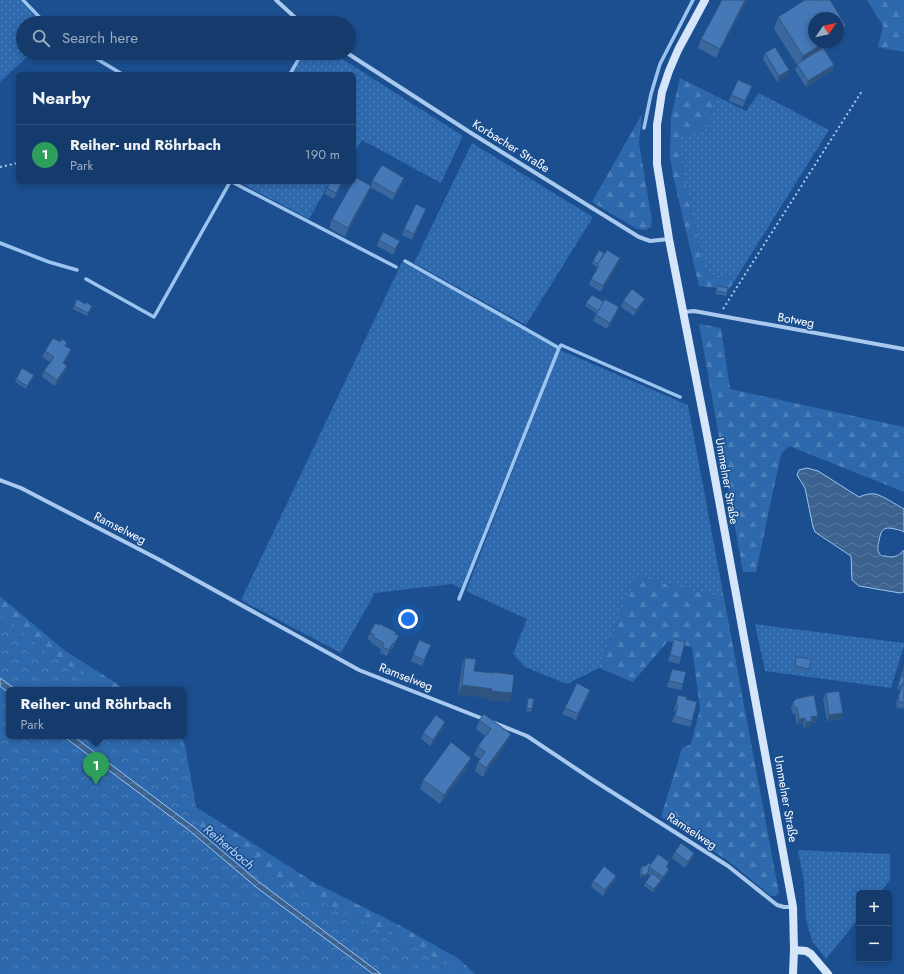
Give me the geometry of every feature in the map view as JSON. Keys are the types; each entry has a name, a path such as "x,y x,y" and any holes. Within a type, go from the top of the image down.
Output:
{"main road":[{"name":"Ummelner Straße","path":"705,0 678,50 662,92 657,125 657,164 669,239 684,312 793,907 793,974"},
{"path":"794,950 806,951 811,954 828,974"}],"street":[{"path":"276,0 293,16"},
{"name":"Korbacher Straße","path":"356,59 639,237 650,241 669,239"},
{"name":"Botweg","path":"684,312 694,311 904,350"},
{"name":"Ramselweg","path":"0,480 21,488 158,559 359,670 527,736 728,866 777,905 793,907"}],"path":[{"path":"719,316 862,91"},
{"path":"0,167 16,163"}],"green space":[{"path":"0,0 20,0 35,16 16,16 16,60 24,60 0,82"},
{"path":"867,0 904,0 904,52 878,47 883,26"},
{"path":"299,60 344,60 463,136 441,183 362,140 356,150 356,72 293,72"},
{"path":"680,78 716,96 706,130 680,136 680,151 683,173 705,273 735,280 729,289 699,286 673,176 670,156 671,117"},
{"path":"759,93 829,130 735,280 705,273 683,173 679,136 706,130 716,96 746,111"},
{"path":"642,114 639,143 652,221 651,227 645,230 637,229 592,202"},
{"path":"472,143 593,217 526,325 414,263"},
{"path":"243,184 329,184 309,219"},
{"path":"402,262 557,348 461,588 452,584 375,593 341,653 241,600"},
{"path":"699,324 721,328 730,389 904,427 904,492 789,446 781,454 756,572 743,572"},
{"path":"560,350 688,405 724,598 636,577 599,668 567,684 525,667 513,654 527,619 466,591"},
{"path":"636,577 724,598 779,893 775,896 771,896 730,862 661,817 682,748 691,744 700,709 692,647 668,641 633,682 599,668"},
{"path":"0,596 64,650 122,687 13,687 0,678"},
{"path":"0,612 50,655 106,687 6,687 6,739 179,739 183,747 199,822 198,833 268,876 407,942 464,974 0,974"},
{"path":"755,624 904,643 904,646 891,688 765,671"},
{"path":"77,739 182,739 185,745 196,807 315,883 399,925 459,959 475,974 381,974"},
{"path":"798,850 890,854 890,880 882,890 856,890 856,922 826,959 812,941 806,920 804,882"}],"water":[{"path":"807,468 818,471 859,497 869,494 879,495 904,509 904,532 891,528 883,530 878,544 878,552 882,556 890,557 897,556 904,550 904,592 900,593 859,586 852,580 851,556 815,532 805,488 797,475 799,470"},
{"path":"0,678 13,687 6,687 6,691 0,686"},
{"path":"67,739 77,739 194,827 259,882 381,974 373,974 256,887 190,831"}],"building":[{"path":"722,0 745,0 720,49 701,39"},
{"path":"805,0 830,0 837,12 808,12 808,48 816,48 803,56 778,17"},
{"path":"775,47 789,70 779,76 765,53"},
{"path":"823,48 834,65 808,81 797,64"},
{"path":"738,80 752,86 745,101 731,95"},
{"path":"382,165 404,178 395,194 372,181"},
{"path":"356,178 371,186 348,228 332,219 352,184 356,184"},
{"path":"329,184 341,184 336,193 327,188"},
{"path":"416,204 426,209 414,234 404,229"},
{"path":"383,232 400,241 395,249 379,240"},
{"path":"599,250 604,253 598,264 593,261"},
{"path":"607,250 620,258 603,286 591,279 599,266 597,265"},
{"path":"717,286 728,288 727,293 717,291"},
{"path":"632,289 645,299 636,310 623,301"},
{"path":"592,295 604,302 598,311 586,303"},
{"path":"77,299 92,306 88,313 74,306"},
{"path":"605,299 619,307 610,323 596,315"},
{"path":"53,338 60,342 62,339 67,342 65,346 71,349 63,363 67,366 57,380 44,371 54,357 45,351"},
{"path":"22,368 34,375 27,386 16,379"},
{"path":"375,623 396,632 395,634 399,636 389,650 382,647 384,643 373,637 374,635 370,633"},
{"path":"674,639 685,642 681,658 670,655"},
{"path":"419,640 431,645 424,660 413,655"},
{"path":"796,657 811,659 809,669 795,666"},
{"path":"465,658 476,659 474,671 514,675 512,693 491,691 492,689 462,685"},
{"path":"672,669 686,672 683,684 669,681"},
{"path":"901,676 904,677 904,683 901,686 898,686"},
{"path":"577,683 590,690 578,714 565,708"},
{"path":"904,683 904,703 898,701"},
{"path":"839,691 843,713 829,715 826,693"},
{"path":"678,695 687,697 686,699 697,702 692,721 675,716 678,705 676,705"},
{"path":"814,695 818,716 811,717 812,721 806,722 805,718 799,719 797,708 794,707 793,702 796,699"},
{"path":"528,698 534,699 532,709 527,708"},
{"path":"484,714 511,734 486,768 478,762 485,752 478,746 491,729 479,720"},
{"path":"436,715 445,722 433,740 423,733"},
{"path":"451,742 471,758 444,795 423,780"},
{"path":"681,843 694,853 688,862 675,852"},
{"path":"658,854 669,862 666,867 669,869 663,877 649,867"},
{"path":"648,863 651,864 648,870 649,871 646,875 641,875 642,866 646,866"},
{"path":"604,866 616,876 605,890 593,881"},
{"path":"652,873 661,880 654,889 645,883"}],"waterway":[{"path":"23,0 38,16"},
{"path":"644,128 651,94 660,64 693,0"},
{"path":"99,60 119,72"},
{"path":"291,72 298,60"},
{"path":"86,279 154,317 229,184"},
{"path":"236,184 396,267"},
{"path":"0,243 49,262 77,270"},
{"path":"405,261 559,348"},
{"path":"459,599 561,345 680,397"}],"place":[{"name":"Reiher- und Röhrbach","path":"96,785"}],"water label":[{"name":"Reiherbach","path":"229,847"}]}
